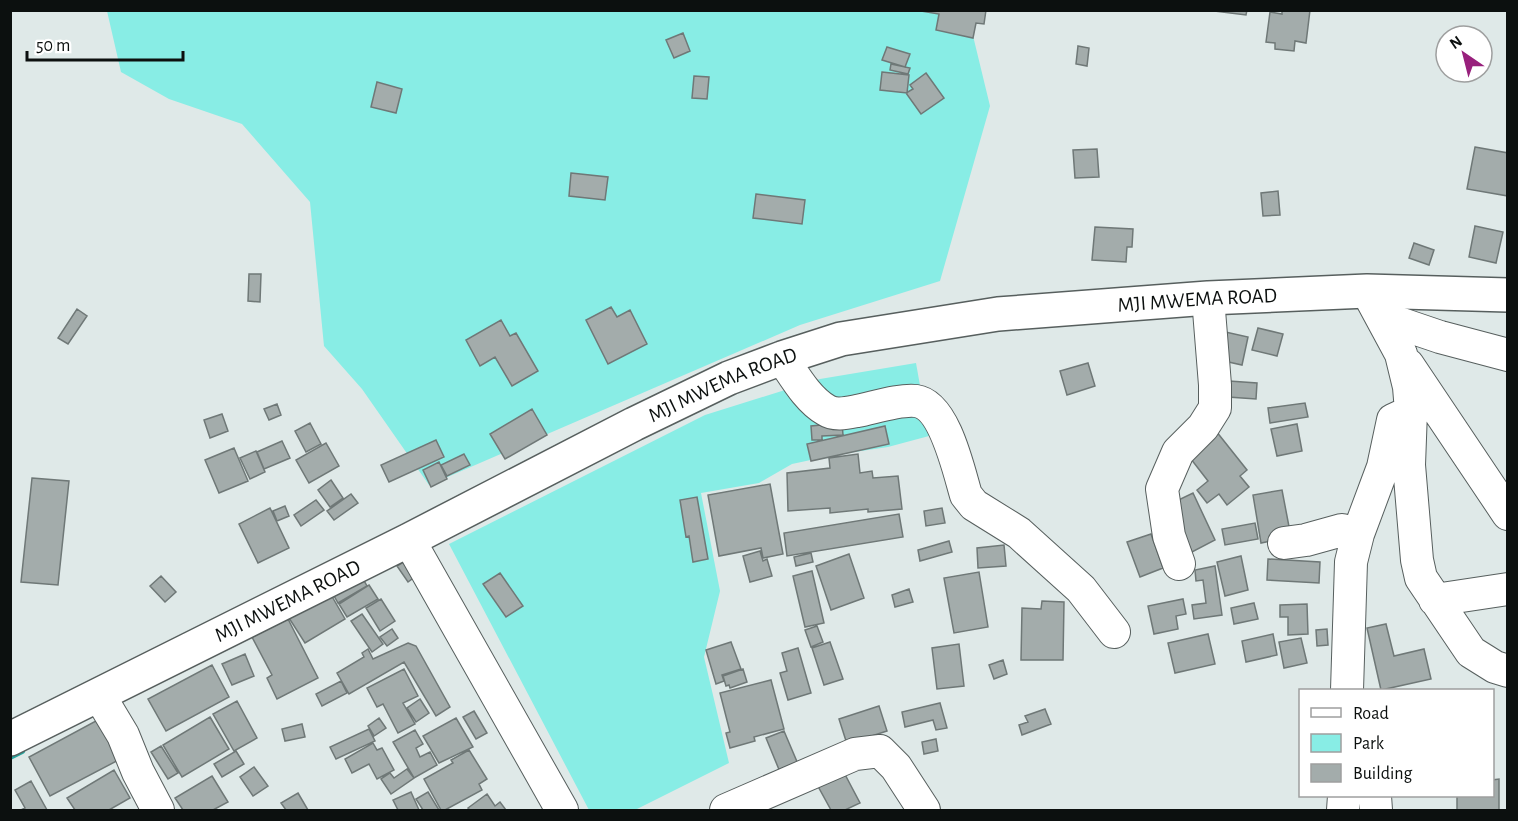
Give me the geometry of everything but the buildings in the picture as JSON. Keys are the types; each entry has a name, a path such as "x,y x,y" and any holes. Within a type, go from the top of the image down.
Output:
{"main road":[{"name":"MJI MWEMA ROAD","path":"10,739 729,378 782,357 841,339 998,314 1208,298 1374,304 1508,295"}],"street":[{"path":"1179,564 1168,536 1162,489 1178,452 1203,427 1215,408 1208,298"},
{"path":"1374,304 1401,354 1508,514"},
{"path":"1374,304 1440,337 1508,355"},
{"path":"1401,354 1409,387 1411,411 1409,465 1417,560 1421,578 1471,652 1495,667 1508,671"},
{"path":"782,357 811,397 828,412 842,414 903,402 917,401 924,405 948,435 966,495 971,504 1019,533 1081,589 1114,632"},
{"path":"1347,689 1352,562 1358,534 1383,467 1393,420 1411,411"},
{"path":"1284,543 1306,540 1342,530 1358,534"},
{"path":"409,540 562,810"},
{"path":"1435,600 1508,589"},
{"path":"99,695 123,735 138,772 158,810"},
{"path":"726,810 855,754 880,751 896,767 924,810"}],"green space":[{"path":"107,11 967,11 990,106 940,281 800,325 429,485 362,389 324,346 310,202 242,124 169,99 121,72"},
{"path":"916,363 929,436 888,447 792,464 759,483 701,493 720,591 704,657 729,763 635,810 589,810 449,544 705,415 820,379"}],"waterway":[{"path":"10,757 22,751"}]}
